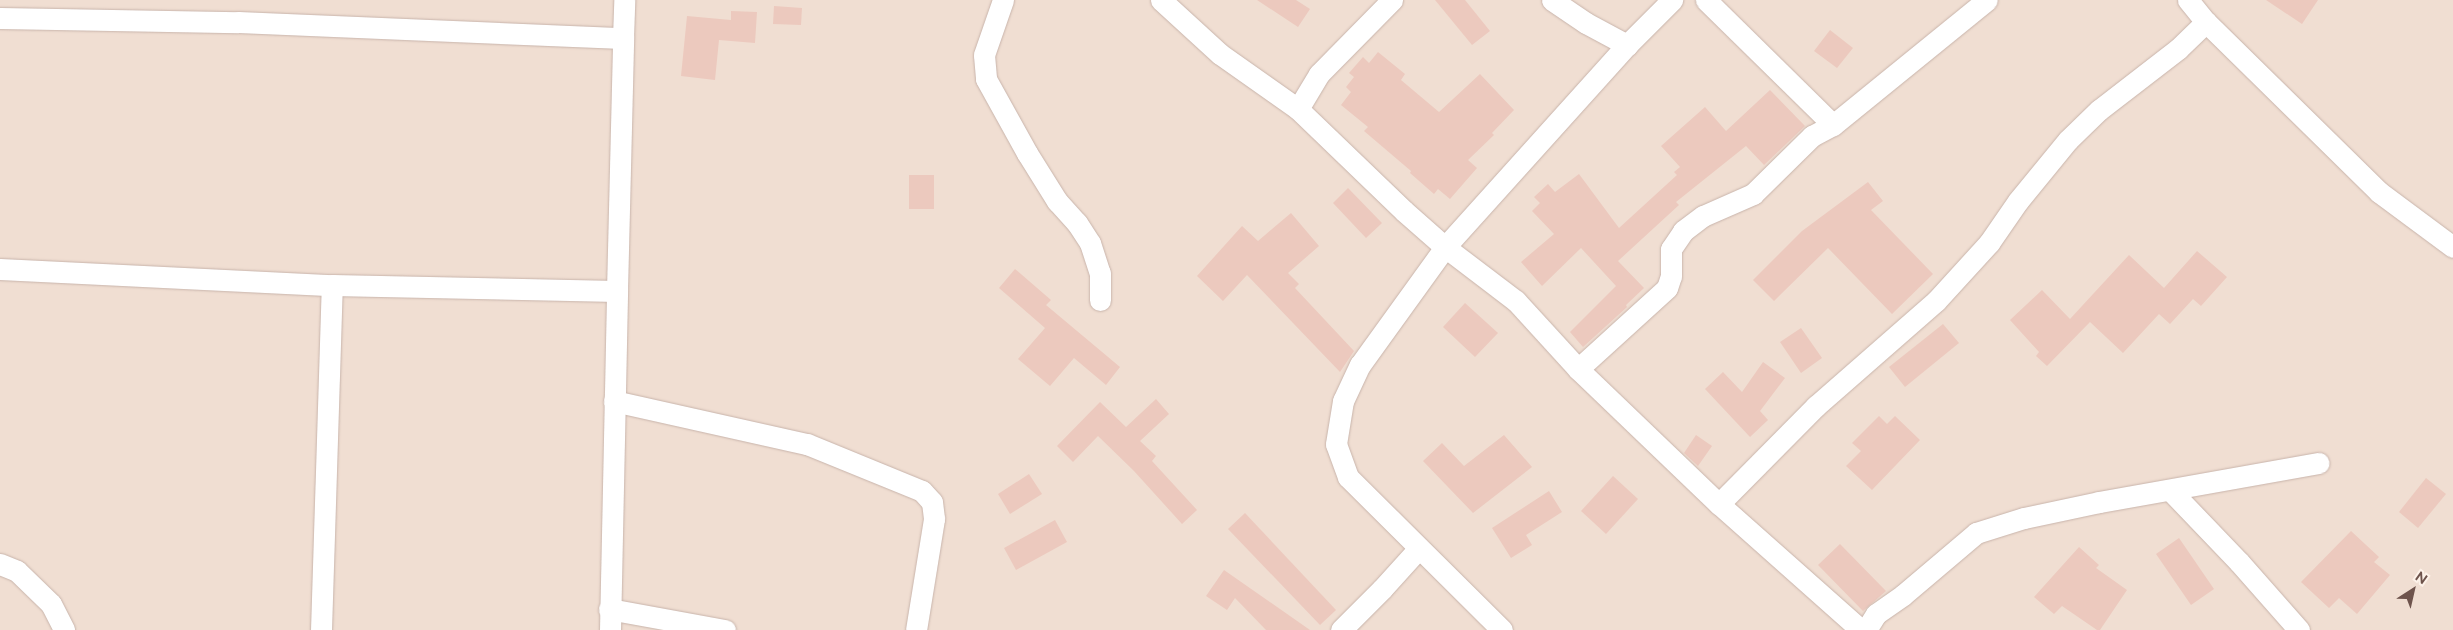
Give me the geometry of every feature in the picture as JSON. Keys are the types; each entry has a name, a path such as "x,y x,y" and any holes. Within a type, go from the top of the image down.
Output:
{"street":[{"path":"610,630 624,0"},
{"path":"1003,0 984,55 986,80 1026,153 1057,201 1077,222 1090,243 1100,273 1100,300"},
{"path":"1161,0 1220,54 1298,110 1404,211 1445,247 1516,301 1578,368 1719,504 1861,630"},
{"path":"1298,110 1319,74 1392,0"},
{"path":"1552,0 1586,23 1627,45"},
{"path":"1502,630 1348,477 1336,444 1344,401 1360,365 1445,247 1627,45 1672,0"},
{"path":"1706,0 1833,125"},
{"path":"1578,368 1667,288 1670,276 1671,248 1683,231 1703,216 1753,194 1812,136 1833,125 1987,0"},
{"path":"2188,0 2206,22 2379,192 2453,247"},
{"path":"0,18 238,22 623,38"},
{"path":"1719,504 1816,406 1936,300 1989,243 2018,201 2068,140 2099,110 2178,49 2206,22"},
{"path":"0,268 332,285 617,291"},
{"path":"321,630 332,285"},
{"path":"614,402 808,444 922,490 932,502 934,519 916,630"},
{"path":"1866,630 1876,614 1903,595 1976,533 2024,518 2319,463"},
{"path":"2170,490 2239,562 2299,630"},
{"path":"1341,630 1419,548"},
{"path":"0,564 17,571 51,604 64,630"},
{"path":"609,609 725,630"}],"shaded area":[{"path":"0,0 2453,0 2453,630 0,630"}],"building":[{"path":"1257,0 1296,0 1310,9 1298,27"},
{"path":"1435,0 1465,0 1490,31 1472,45"},
{"path":"2266,0 2318,0 2302,24"},
{"path":"774,6 802,8 801,25 773,24"},
{"path":"731,11 757,12 755,43 719,40 715,80 681,76 687,16 731,20"},
{"path":"1830,30 1853,48 1837,68 1814,51"},
{"path":"1378,52 1405,74 1401,80 1439,112 1480,74 1514,110 1492,133 1494,135 1468,160 1477,168 1450,199 1438,189 1434,194 1410,173 1411,171 1364,131 1368,127 1341,105 1351,92 1346,87 1354,77 1349,73 1363,57 1369,63"},
{"path":"1770,90 1805,126 1764,165 1746,146 1676,202 1679,205 1618,261 1644,288 1626,305 1627,307 1583,347 1570,332 1616,286 1581,248 1542,286 1521,262 1554,234 1532,211 1540,203 1534,197 1548,184 1555,192 1579,174 1619,228 1677,175 1674,172 1680,167 1661,146 1705,107 1726,131"},
{"path":"909,175 934,175 934,209 909,209"},
{"path":"1868,182 1883,201 1871,210 1933,274 1892,314 1828,248 1774,301 1753,280 1802,231"},
{"path":"1348,188 1382,223 1366,238 1333,203"},
{"path":"1291,213 1319,246 1288,273 1299,284 1295,288 1354,351 1340,372 1247,275 1223,301 1197,276 1242,226 1258,241"},
{"path":"2197,251 2227,277 2201,306 2193,299 2170,324 2159,314 2123,353 2090,322 2047,366 2036,356 2039,352 2010,320 2042,290 2070,319 2129,255 2164,288"},
{"path":"1015,269 1051,300 1046,305 1120,367 1106,385 1074,358 1050,386 1018,359 1045,328 999,288"},
{"path":"1465,303 1498,333 1475,357 1443,327"},
{"path":"1943,324 1959,343 1905,387 1889,367"},
{"path":"1801,328 1822,358 1801,373 1780,342"},
{"path":"1763,362 1785,378 1760,411 1768,420 1750,437 1705,389 1723,372 1742,392"},
{"path":"1156,399 1169,414 1140,441 1156,456 1152,461 1197,510 1182,524 1134,471 1098,436 1073,462 1057,446 1100,402 1126,427"},
{"path":"1879,416 1887,424 1895,416 1920,440 1872,490 1846,466 1861,451 1852,443"},
{"path":"1504,435 1532,467 1473,513 1423,461 1442,443 1464,466"},
{"path":"1696,435 1712,446 1698,466 1684,453"},
{"path":"1029,474 1042,494 1010,514 998,494"},
{"path":"1613,476 1638,499 1606,534 1581,511"},
{"path":"2426,478 2446,494 2418,528 2399,512"},
{"path":"1549,491 1562,512 1526,535 1532,545 1511,558 1492,528"},
{"path":"1245,513 1336,610 1320,625 1228,529"},
{"path":"1055,520 1067,542 1016,570 1004,548"},
{"path":"2351,531 2379,557 2374,562 2390,575 2357,614 2339,598 2329,608 2301,582"},
{"path":"2179,538 2214,589 2191,605 2156,554"},
{"path":"1840,544 1886,591 1863,611 1818,565"},
{"path":"2079,547 2099,565 2096,568 2127,590 2100,630 2097,630 2062,606 2054,614 2034,597"},
{"path":"1224,570 1310,630 1266,630 1235,598 1227,610 1206,596"}]}
